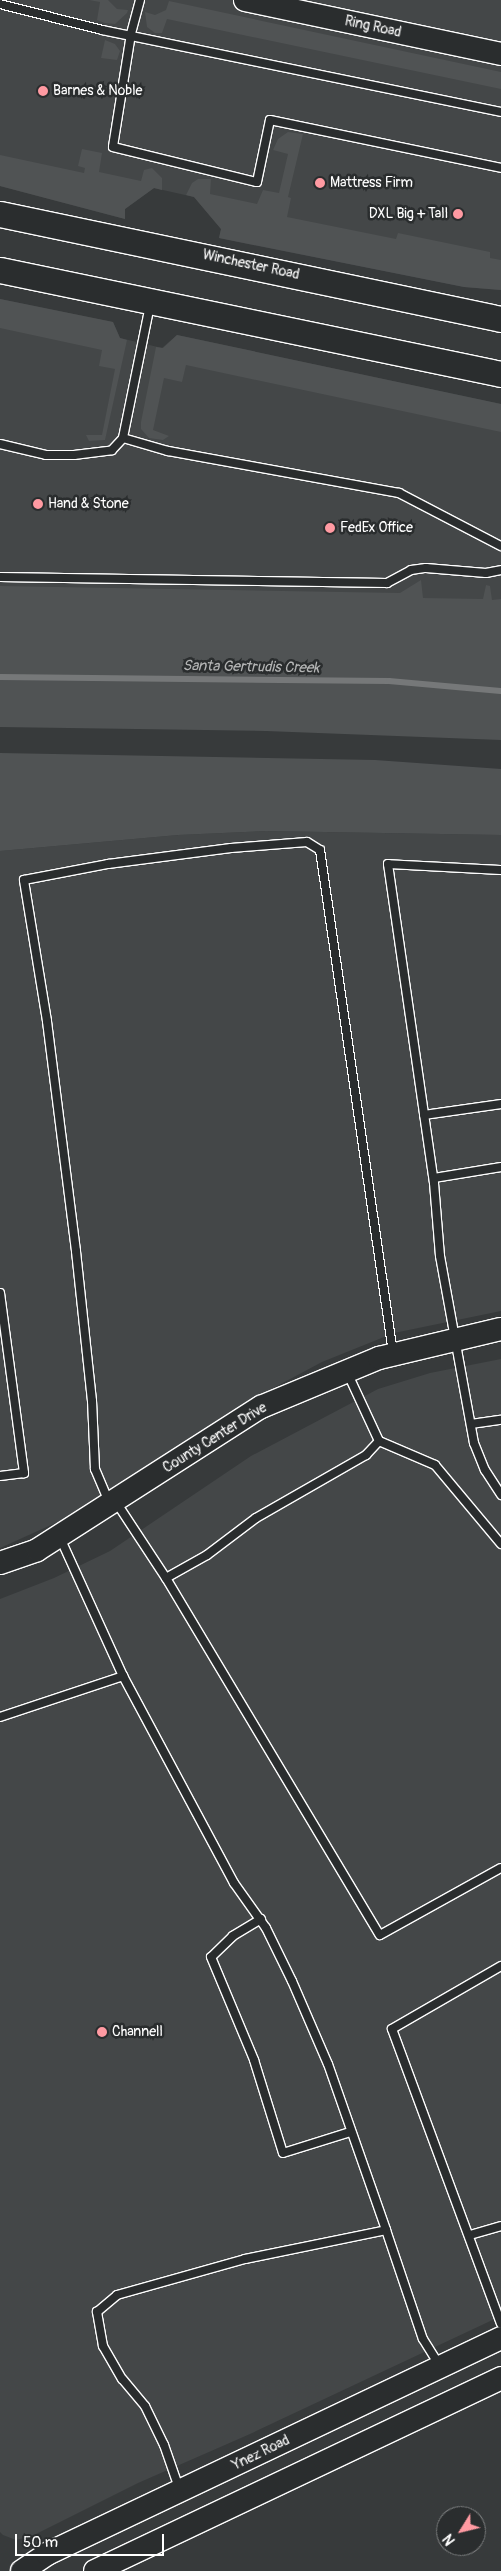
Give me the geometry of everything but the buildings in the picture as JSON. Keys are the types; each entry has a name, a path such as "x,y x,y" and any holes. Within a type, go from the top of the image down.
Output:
{"main road":[{"name":"Ring Road","path":"245,0 313,11 501,54"},
{"name":"Winchester Road","path":"0,214 501,319"},
{"path":"0,270 150,304 501,374"},
{"name":"County Center Drive","path":"0,1562 37,1550 261,1407 393,1355 456,1338 501,1329"},
{"name":"Ynez Road","path":"22,2571 47,2554 501,2338"},
{"path":"95,2571 501,2378"}],"lane":[{"path":"140,0 131,34 112,147 258,182 270,120 501,168"},
{"path":"0,4 131,34 501,112"},
{"path":"0,444 46,455 74,455 112,450 123,438 150,304"},
{"path":"123,438 168,451 399,493 501,546"},
{"path":"0,577 388,583 418,569 486,573 501,570"},
{"path":"393,1355 320,850 307,842 231,848 108,864 24,880 47,1021 75,1242 92,1402 95,1469 112,1502 166,1578 380,1935 501,1868"},
{"path":"501,870 388,864 434,1178 440,1256 471,1424 485,1470 501,1495"},
{"path":"424,1115 501,1104"},
{"path":"434,1178 501,1167"},
{"path":"0,1293 24,1473 0,1476"},
{"path":"347,1372 379,1441 435,1465 501,1544"},
{"path":"471,1424 501,1420"},
{"path":"166,1578 207,1555 256,1518 366,1455 379,1441"},
{"path":"59,1536 123,1676 234,1883 261,1920 292,1981 328,2064 422,2339 440,2367"},
{"path":"0,1717 123,1676"},
{"path":"261,1920 233,1936 211,1957 254,2060 283,2153 350,2132"},
{"path":"501,1966 392,2029 470,2235 501,2323"},
{"path":"470,2235 501,2226"},
{"path":"180,2492 164,2444 145,2406 122,2379 103,2346 97,2312 117,2295 163,2280 245,2259 386,2230"}],"shaded area":[{"path":"0,0 501,0 501,290 464,287 219,238 221,229 194,197 154,188 125,209 125,219 0,186"},
{"path":"89,0 108,0 117,9 128,10 115,24 105,23 97,20 100,2"},
{"path":"169,1 501,72 501,89 167,19 162,33 155,33 147,27 145,12 155,15 166,10"},
{"path":"105,40 115,44 120,51 117,60 101,58"},
{"path":"288,132 303,134 288,197 291,198 287,217 396,239 398,233 490,252 490,258 501,260 501,290 464,287 219,238 221,229 194,197 186,195 192,183 198,179 211,179 210,194 257,204 263,190 279,193 288,154 273,150 278,139"},
{"path":"82,149 102,153 99,172 141,181 144,170 152,168 162,178 162,190 154,188 125,209 125,219 0,186 0,155 84,173 85,168 78,166"},
{"path":"0,299 113,322 120,338 162,348 177,335 501,404 501,611 0,598"},
{"path":"0,299 113,322 120,338 127,340 105,440 89,441 86,435 102,435 115,369 99,366 102,350 0,328"},
{"path":"177,335 501,404 501,432 186,365 182,382 164,378 153,430 169,436 163,440 149,438 141,429 141,422 156,347 163,348"},
{"path":"421,580 423,598 483,599 486,585 490,586 492,600 501,599 501,740 266,731 0,727 0,586 400,593"},
{"path":"0,753 375,760 501,769 501,835 266,831 178,835 0,851"},
{"path":"266,831 501,835 501,1311 394,1333 322,1362 249,1401 71,1516 0,1548 0,851 178,835"},
{"path":"501,1359 501,2316 250,2434 138,2483 34,2535 16,2540 3,2535 0,2532 0,1599 54,1578 110,1551 251,1456 378,1389 430,1373"}],"waterway":[{"name":"Santa Gertrudis Creek","path":"0,677 389,681 501,691"}],"place":[{"name":"Barnes & Noble","path":"43,91"},
{"name":"Mattress Firm","path":"320,183"},
{"name":"DXL Big + Tall","path":"458,214"},
{"name":"Hand & Stone","path":"38,504"},
{"name":"FedEx Office","path":"330,528"},
{"name":"Channell","path":"102,2032"}]}
